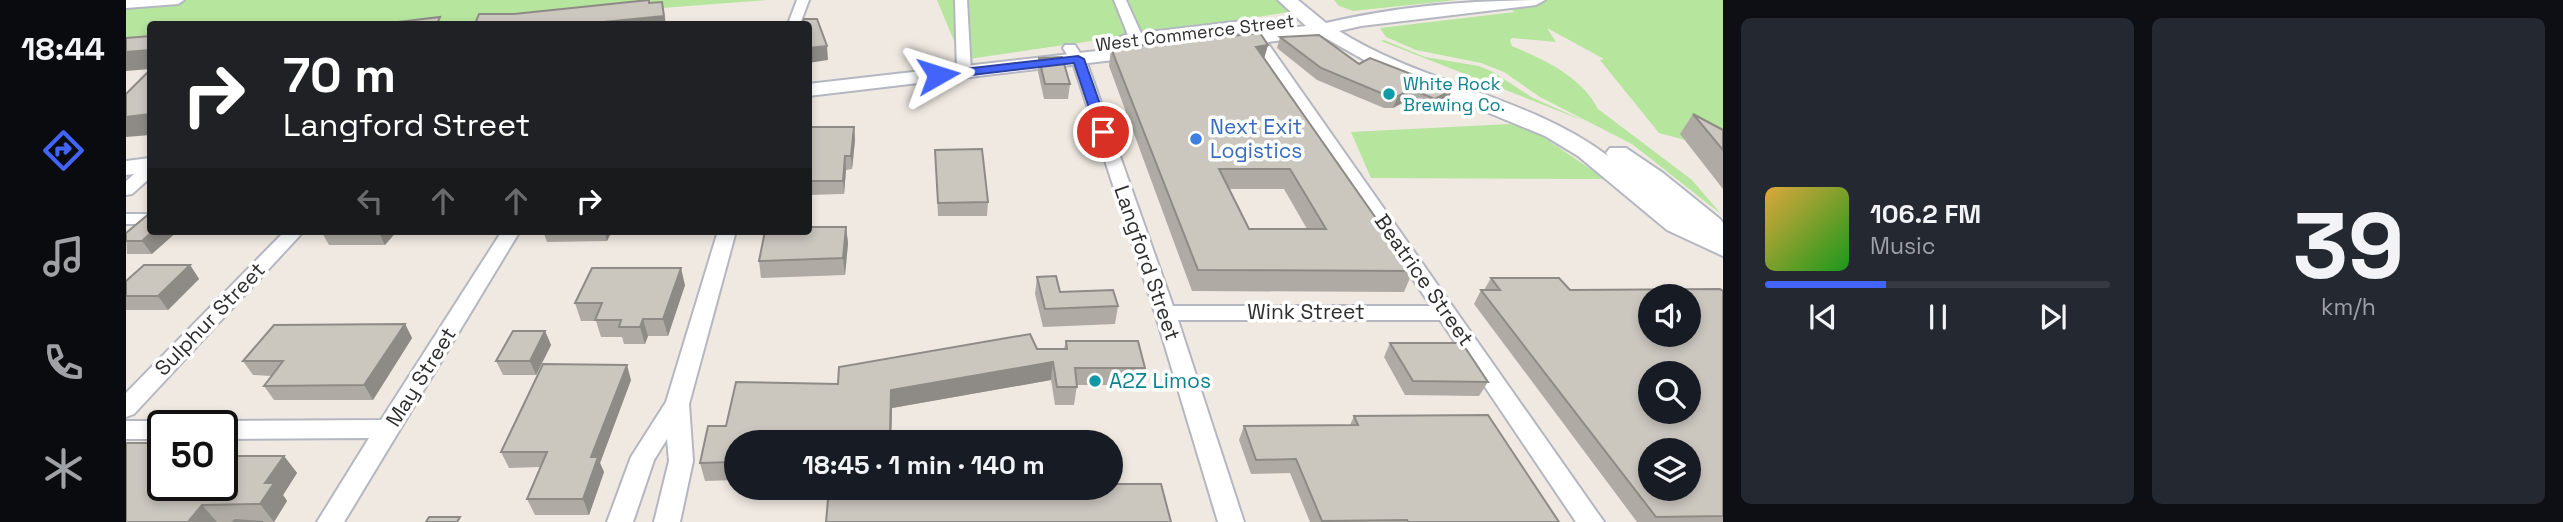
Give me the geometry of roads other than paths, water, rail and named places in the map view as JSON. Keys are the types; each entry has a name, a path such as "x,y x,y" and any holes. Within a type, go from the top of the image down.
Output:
{"main road":[{"path":"1287,0 1333,23 1536,0"},
{"path":"1310,0 1365,54 1526,111 1598,158 1677,225 1720,246"},
{"name":"West Commerce Street","path":"1074,53 1138,40 1333,23"},
{"name":"West Commerce Street","path":"812,89 963,66 1074,53 1257,38 1333,23"},
{"name":"West Commerce Street","path":"812,78 963,66"},
{"path":"126,153 147,150"},
{"path":"126,168 147,168"}],"street":[{"path":"126,4 178,0"},
{"path":"795,21 803,0"},
{"path":"961,0 963,66"},
{"path":"1120,0 1138,40"},
{"name":"Beatrice Street","path":"1257,38 1591,522"},
{"name":"Langford Street","path":"1074,53 1165,313 1231,522"},
{"path":"126,190 147,171"},
{"path":"126,219 147,219"},
{"name":"Sulphur Street","path":"126,408 291,235"},
{"name":"May Street","path":"330,522 509,235"},
{"path":"620,522 643,457 677,404 726,235"},
{"name":"Wink Street","path":"1165,313 1447,313"},
{"path":"667,522 681,461 677,404"},
{"path":"238,430 389,429"},
{"path":"126,430 147,430"}],"place":[{"name":"White Rock Brewing Co.","path":"1389,94"},
{"name":"Next Exit Logistics","path":"1196,139"},
{"name":"A2Z Limos","path":"1095,381"}]}
